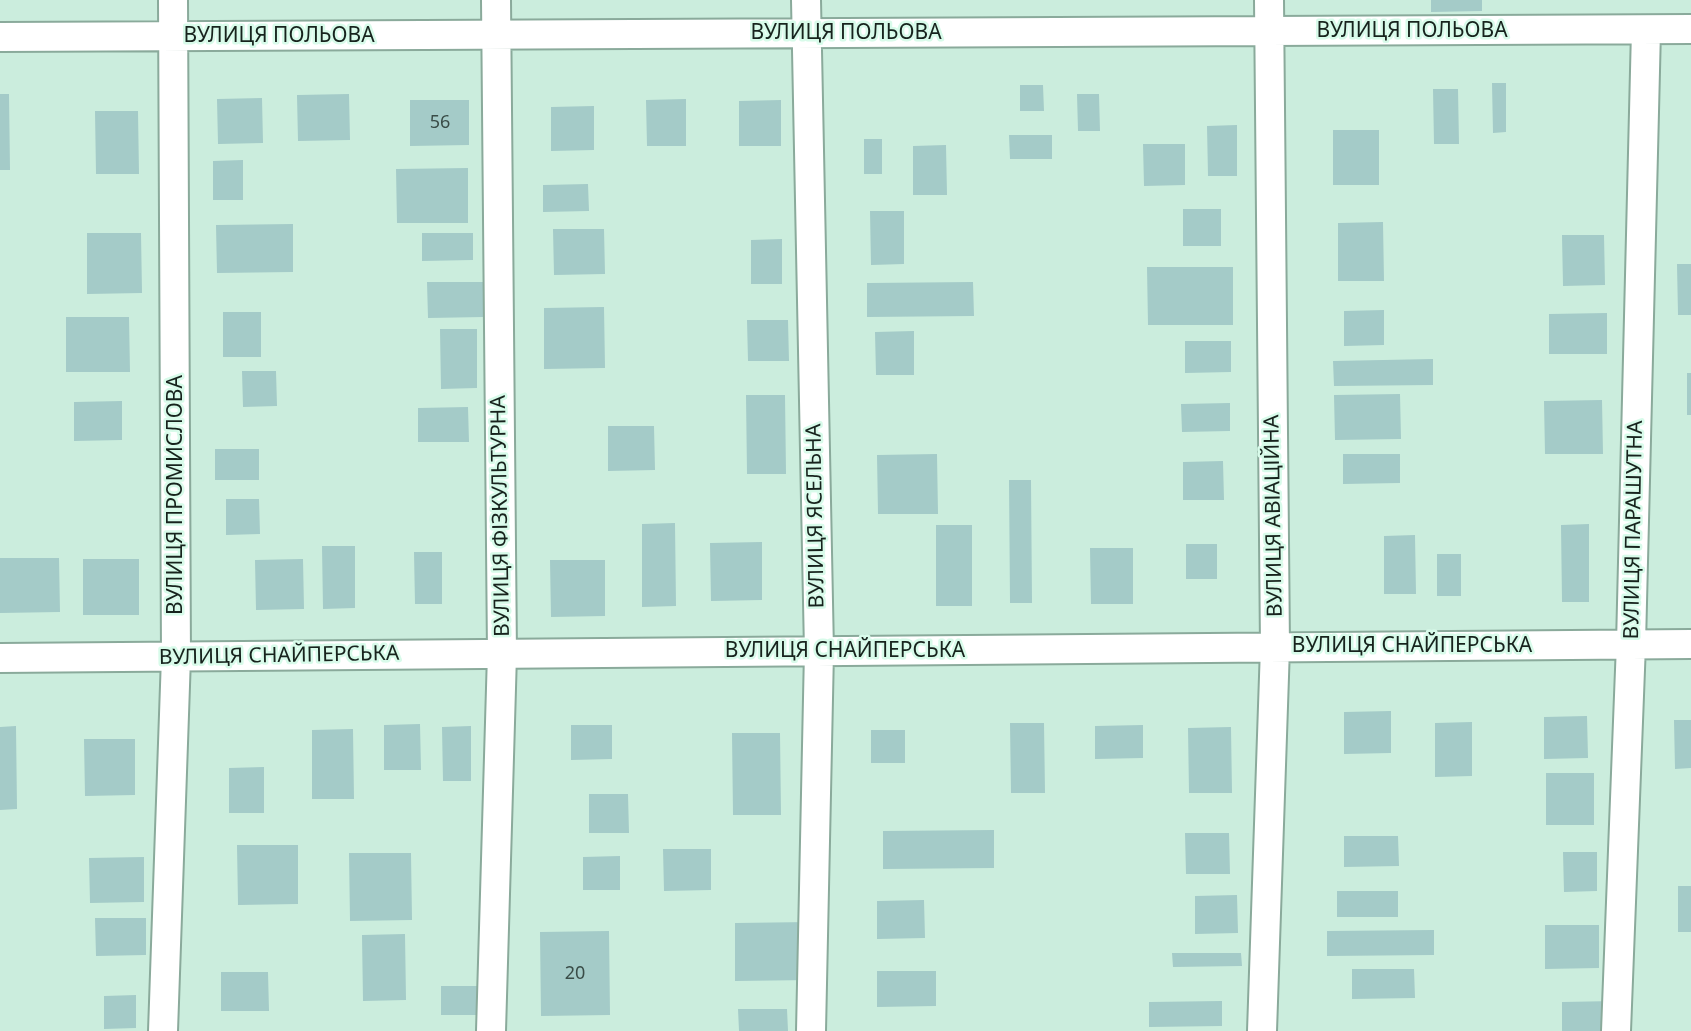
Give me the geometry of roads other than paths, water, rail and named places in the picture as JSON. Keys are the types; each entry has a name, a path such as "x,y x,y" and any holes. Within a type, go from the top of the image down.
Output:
{"street":[{"name":"ВУЛИЦЯ ПРОМИСЛОВА","path":"163,1031 176,657 173,0"},
{"name":"ВУЛИЦЯ ФІЗКУЛЬТУРНА","path":"491,1031 502,654 496,0"},
{"name":"ВУЛИЦЯ ЯСЕЛЬНА","path":"806,0 819,651 811,1031"},
{"name":"ВУЛИЦЯ АВІАЦІЙНА","path":"1262,1031 1275,647 1269,0"},
{"name":"ВУЛИЦЯ ПОЛЬОВА","path":"0,37 1691,29"},
{"name":"ВУЛИЦЯ ПАРАШУТНА","path":"1616,1031 1631,644 1646,30"},
{"name":"ВУЛИЦЯ СНАЙПЕРСЬКА","path":"0,658 1691,644"}]}
